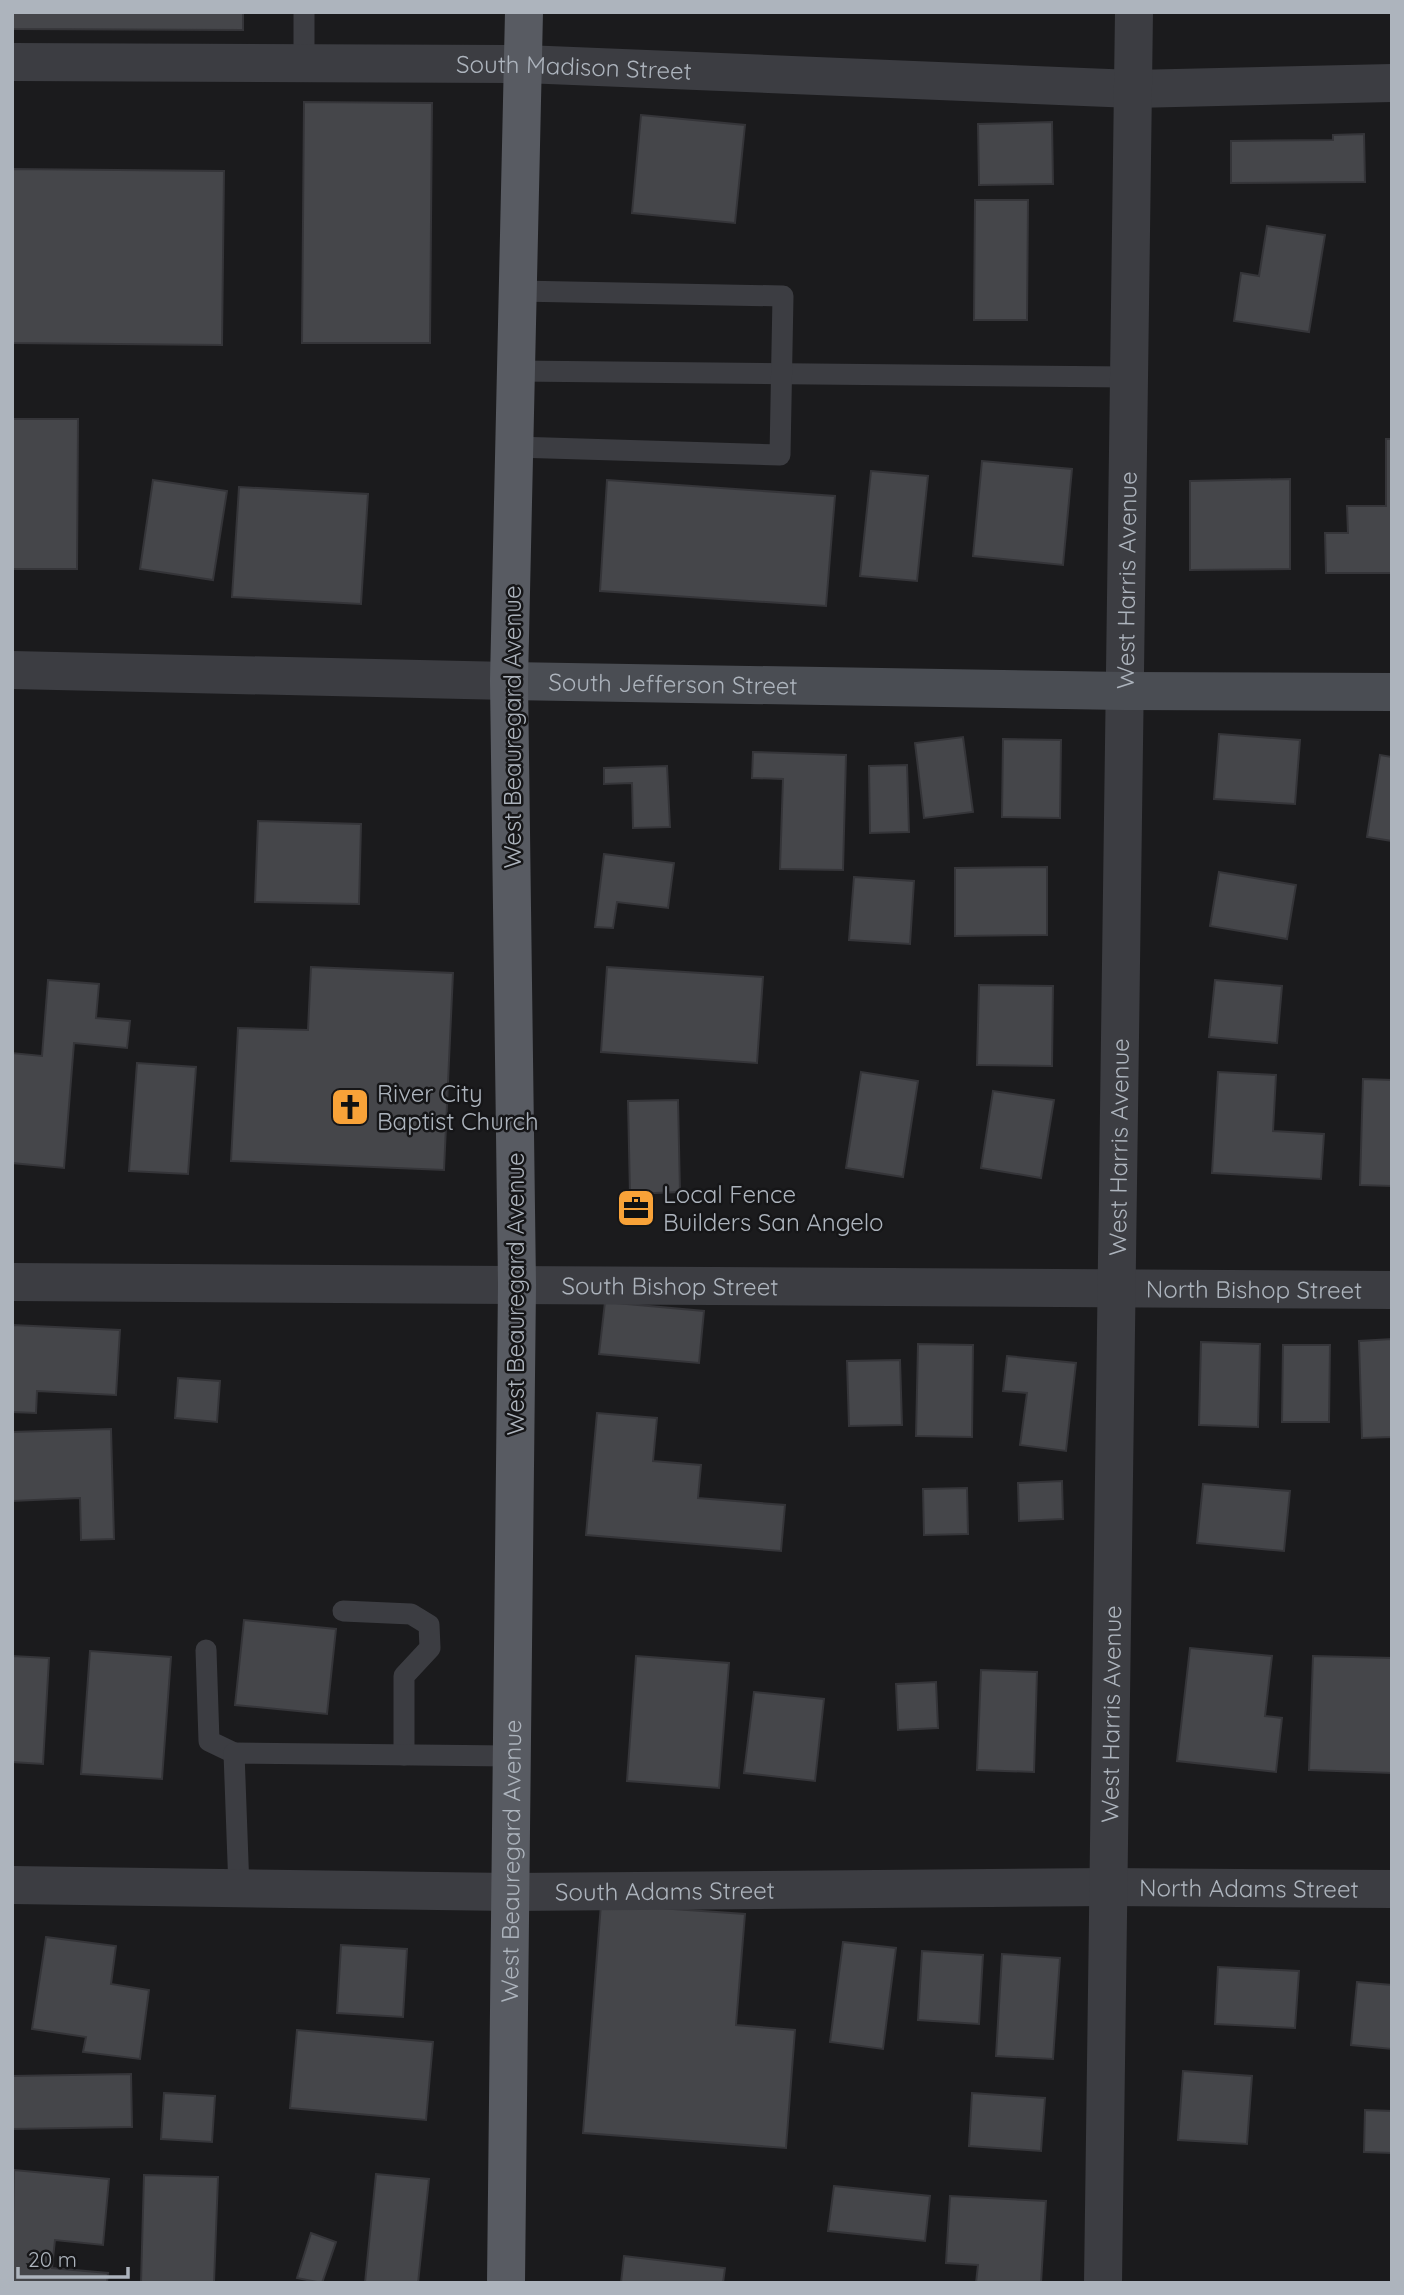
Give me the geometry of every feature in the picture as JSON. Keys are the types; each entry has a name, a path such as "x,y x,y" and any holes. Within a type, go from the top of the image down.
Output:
{"main road":[{"name":"West Beauregard Avenue","path":"506,2283 517,1285 509,681 524,12"}],"street":[{"name":"West Harris Avenue","path":"1103,2283 1134,12"},
{"name":"South Madison Street","path":"12,62 524,64 1133,89 1392,83"},
{"name":"South Jefferson Street","path":"12,670 1125,691 1392,692"},
{"name":"South Bishop Street","path":"12,1282 1117,1288"},
{"name":"North Bishop Street","path":"1117,1288 1392,1290"},
{"name":"South Adams Street","path":"12,1885 510,1892 1108,1887"},
{"name":"North Adams Street","path":"1108,1887 1392,1889"}],"lane":[{"path":"304,12 304,63"},
{"path":"515,447 780,455 782,374 783,296 518,291"},
{"path":"516,371 1129,377"},
{"path":"343,1611 411,1614 429,1625 430,1648 404,1676 404,1755"},
{"path":"206,1650 209,1741 234,1753 511,1756"},
{"path":"234,1753 239,1889"}],"building":[{"path":"12,12 243,12 243,30 12,29"},
{"path":"304,102 432,103 430,343 302,343"},
{"path":"641,115 745,125 735,223 632,213"},
{"path":"1052,122 1053,184 979,185 978,124"},
{"path":"1364,134 1365,182 1231,183 1231,141 1333,140 1333,135"},
{"path":"12,169 224,171 222,345 12,343"},
{"path":"975,200 1028,200 1027,320 974,320"},
{"path":"1267,226 1325,235 1309,332 1234,321 1241,273 1259,276"},
{"path":"12,419 78,419 77,569 12,569"},
{"path":"1386,439 1392,439 1392,573 1326,573 1325,533 1348,533 1347,506 1386,506"},
{"path":"982,461 1072,469 1063,565 973,556"},
{"path":"871,471 928,476 917,581 860,576"},
{"path":"1290,479 1290,569 1190,570 1190,481"},
{"path":"153,480 227,491 213,580 140,569"},
{"path":"607,480 835,496 826,606 600,591"},
{"path":"239,487 368,494 361,604 232,597"},
{"path":"1219,734 1300,740 1295,804 1214,799"},
{"path":"963,737 973,812 924,818 915,743"},
{"path":"1003,739 1061,740 1060,818 1002,817"},
{"path":"753,752 846,755 843,870 780,869 783,779 752,778"},
{"path":"1380,755 1392,757 1392,841 1367,837"},
{"path":"907,765 909,832 870,833 869,766"},
{"path":"667,766 670,827 633,828 632,783 604,784 604,768"},
{"path":"258,821 361,824 359,904 255,902"},
{"path":"604,854 674,863 668,908 617,902 613,928 595,927"},
{"path":"1047,867 1047,935 955,936 955,868"},
{"path":"1219,872 1296,885 1287,939 1210,926"},
{"path":"854,877 914,881 910,944 849,940"},
{"path":"311,967 453,973 444,1170 231,1161 238,1028 308,1030"},
{"path":"607,967 763,977 757,1063 601,1052"},
{"path":"48,980 99,984 96,1018 130,1021 127,1048 74,1043 64,1168 12,1163 12,1053 42,1056"},
{"path":"1215,980 1282,986 1277,1043 1209,1037"},
{"path":"979,985 1053,986 1052,1066 977,1065"},
{"path":"137,1063 196,1067 188,1174 129,1171"},
{"path":"861,1072 918,1081 903,1177 846,1168"},
{"path":"1218,1072 1276,1075 1273,1131 1324,1134 1321,1179 1212,1173"},
{"path":"1363,1079 1392,1080 1392,1186 1360,1185"},
{"path":"993,1091 1054,1100 1041,1178 981,1168"},
{"path":"678,1100 680,1192 630,1194 628,1101"},
{"path":"605,1302 704,1311 699,1363 599,1354"},
{"path":"12,1325 120,1330 116,1395 37,1391 36,1413 12,1412"},
{"path":"1392,1339 1392,1437 1362,1438 1359,1341"},
{"path":"1201,1342 1260,1344 1258,1427 1199,1425"},
{"path":"918,1344 973,1345 972,1437 916,1436"},
{"path":"1283,1345 1330,1345 1329,1422 1282,1422"},
{"path":"1007,1356 1076,1363 1066,1451 1020,1445 1027,1393 1003,1391"},
{"path":"900,1360 902,1425 849,1426 847,1361"},
{"path":"178,1378 220,1381 217,1422 175,1418"},
{"path":"597,1413 657,1418 653,1461 701,1465 698,1498 785,1505 781,1551 586,1535"},
{"path":"111,1429 114,1539 81,1540 80,1498 12,1501 12,1432"},
{"path":"1062,1481 1063,1519 1019,1521 1018,1483"},
{"path":"1203,1484 1290,1491 1284,1551 1197,1543"},
{"path":"967,1488 968,1534 924,1535 923,1489"},
{"path":"244,1620 336,1629 327,1714 235,1705"},
{"path":"1190,1648 1272,1656 1265,1716 1282,1718 1276,1772 1177,1761"},
{"path":"90,1651 171,1657 162,1779 81,1774"},
{"path":"12,1656 49,1658 43,1764 12,1762"},
{"path":"636,1656 729,1663 719,1788 627,1781"},
{"path":"1313,1656 1392,1658 1392,1773 1309,1770"},
{"path":"981,1670 1037,1672 1034,1772 977,1770"},
{"path":"936,1682 938,1728 898,1730 896,1684"},
{"path":"754,1692 824,1699 815,1781 744,1773"},
{"path":"601,1904 745,1914 736,2025 795,2030 786,2148 583,2133"},
{"path":"46,1937 116,1946 111,1984 149,1990 140,2059 83,2052 86,2037 32,2029"},
{"path":"843,1942 896,1948 883,2049 830,2042"},
{"path":"341,1945 407,1949 403,2017 337,2013"},
{"path":"922,1951 983,1955 979,2024 918,2020"},
{"path":"1002,1954 1060,1958 1053,2059 996,2056"},
{"path":"1218,1967 1299,1971 1295,2028 1215,2024"},
{"path":"1357,1982 1392,1985 1392,2049 1351,2045"},
{"path":"297,2030 433,2042 426,2120 290,2108"},
{"path":"1183,2071 1252,2076 1247,2144 1178,2140"},
{"path":"131,2074 132,2127 12,2129 12,2076"},
{"path":"164,2093 215,2096 212,2142 161,2139"},
{"path":"972,2093 1045,2098 1041,2151 969,2146"},
{"path":"1365,2110 1392,2111 1392,2153 1364,2152"},
{"path":"14,2170 109,2179 103,2245 55,2240 52,2268 108,2273 107,2283 12,2283"},
{"path":"376,2174 429,2179 418,2283 365,2283"},
{"path":"144,2175 218,2177 214,2283 141,2283"},
{"path":"834,2186 930,2196 925,2241 828,2231"},
{"path":"950,2196 1046,2201 1041,2283 976,2283 978,2265 946,2263"},
{"path":"311,2233 336,2242 322,2283 297,2278"},
{"path":"624,2256 725,2268 723,2283 621,2283"}],"place":[{"name":"River City Baptist Church","path":"350,1107"},
{"name":"Local Fence Builders San Angelo","path":"636,1208"}]}
